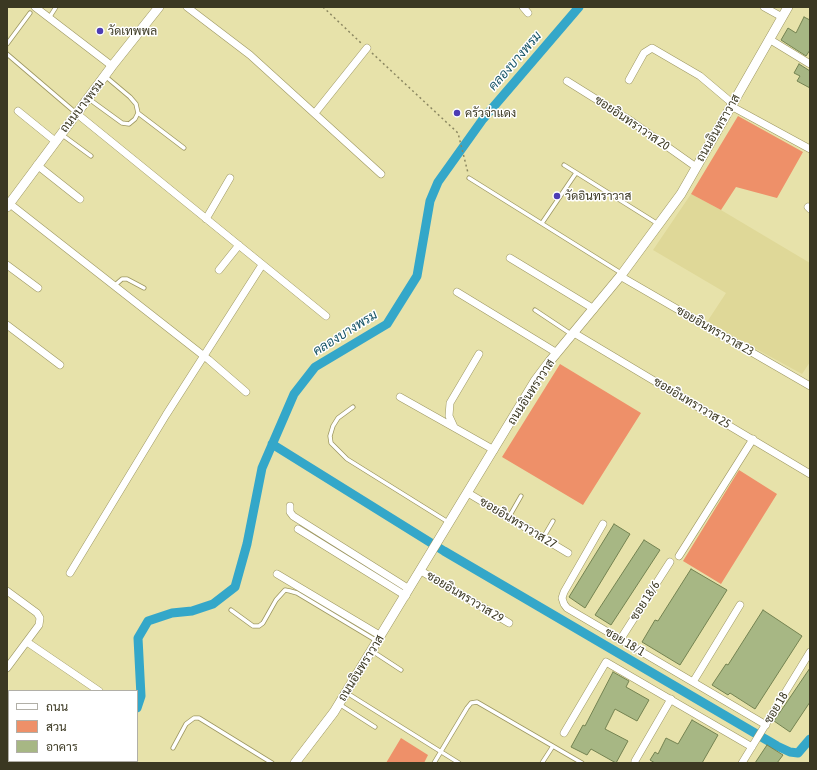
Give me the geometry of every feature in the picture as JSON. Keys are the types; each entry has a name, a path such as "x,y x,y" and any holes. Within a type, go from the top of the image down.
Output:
{"street":[{"name":"ถนนบางพรม","path":"8,206 76,113 159,7"},
{"path":"187,7 250,55 381,174"},
{"path":"523,7 528,14"},
{"path":"764,7 782,18"},
{"name":"ถนนอินทราวาส","path":"296,763 339,704 439,542 535,381 621,275 681,194 788,7"},
{"path":"33,10 49,18 112,66"},
{"path":"769,40 810,64"},
{"path":"315,113 367,48"},
{"path":"629,80 644,53 652,48 700,76 732,105 810,149"},
{"name":"ซอยอินทราวาส 20","path":"567,81 631,121 696,167"},
{"path":"18,111 58,137"},
{"path":"76,113 326,316"},
{"path":"37,165 80,199"},
{"path":"206,219 230,178"},
{"path":"8,206 114,286 246,392"},
{"path":"219,270 239,245"},
{"path":"510,258 594,309"},
{"path":"7,265 38,288"},
{"path":"70,573 166,415 262,265"},
{"name":"ซอยอินทราวาส 23","path":"621,275 810,386"},
{"path":"457,292 557,353"},
{"path":"7,325 60,365"},
{"name":"ซอยอินทราวาส 25","path":"573,334 810,474"},
{"path":"454,427 449,416 450,403 479,354"},
{"path":"400,397 494,450"},
{"path":"679,556 753,439"},
{"name":"ซอยอินทราวาส 27","path":"468,493 568,553"},
{"path":"290,506 292,516 408,593"},
{"name":"ซอย 18/1","path":"603,524 564,592 562,598 567,608 693,682 764,727"},
{"path":"298,529 408,593"},
{"name":"ซอย 18/6","path":"620,640 670,562"},
{"name":"ซอยอินทราวาส 29","path":"421,571 509,623"},
{"path":"277,574 379,639"},
{"path":"7,591 40,618 39,625 7,668"},
{"path":"693,682 740,605"},
{"path":"27,642 98,690"},
{"name":"ซอย 18","path":"742,763 810,652"},
{"path":"564,733 606,662 754,745"},
{"path":"635,761 670,699"}],"lane":[{"path":"49,18 56,7"},
{"path":"7,44 33,10"},
{"path":"7,54 76,113"},
{"path":"88,98 122,123 129,124 135,119 138,113 136,104 106,76"},
{"path":"138,113 184,148"},
{"path":"58,137 91,156"},
{"path":"564,165 659,225"},
{"path":"542,223 576,173"},
{"path":"469,177 621,275"},
{"path":"114,286 122,279 127,279 144,288"},
{"path":"535,310 573,334"},
{"path":"352,407 338,418 333,426 330,436 332,443 348,458 450,523"},
{"path":"509,517 521,496"},
{"path":"543,538 553,521"},
{"path":"231,610 253,626 259,626 263,623 280,595 285,590 290,590 379,639"},
{"path":"372,651 401,670"},
{"path":"346,692 459,763"},
{"path":"434,763 467,708 471,703 477,702 582,763"},
{"path":"339,704 375,726"},
{"path":"173,748 186,724 194,718 199,718 272,763"},
{"path":"542,763 553,746"}],"path":[{"path":"323,7 458,133 469,177"}],"shaded area":[{"path":"691,194 721,210 810,263 810,362 802,374 707,322 726,293 653,250"}],"green space":[{"path":"738,116 803,152 777,198 736,187 721,210 691,194"},
{"path":"560,364 641,413 583,505 502,457"},
{"path":"739,470 777,494 721,584 683,561"},
{"path":"401,738 428,755 424,763 386,763"}],"building":[{"path":"804,17 810,20 810,50 806,56 781,40 788,28 796,33"},
{"path":"799,64 810,71 810,88 797,81 800,76 794,73"},
{"path":"614,524 630,534 585,608 569,597"},
{"path":"644,540 660,550 611,625 595,615"},
{"path":"691,569 727,590 680,665 642,642 655,620 658,621"},
{"path":"763,610 802,636 755,709 730,693 728,695 712,685 726,664 728,665"},
{"path":"810,668 810,702 790,732 774,721"},
{"path":"613,672 629,681 626,687 649,700 637,721 615,709 605,729 628,741 616,763 591,749 587,755 571,747 583,725 585,726"},
{"path":"692,720 718,735 702,763 655,763 650,760 655,752 658,754 666,738 678,744"},
{"path":"767,745 783,755 777,763 755,763"}],"waterway":[{"name":"คลองบางพรม","path":"138,705 141,696 138,638 148,621 172,613 192,611 213,604 235,587 247,544 262,468 294,394 315,367 387,324 417,276 430,201 438,182 483,119 579,7"},
{"path":"272,444 444,551 777,746 790,752 798,753 810,739"}],"place":[{"name":"วัดเทพพล","path":"100,31"},
{"name":"ครัวจ่าแดง","path":"457,113"},
{"name":"วัดอินทราวาส","path":"557,196"}]}
